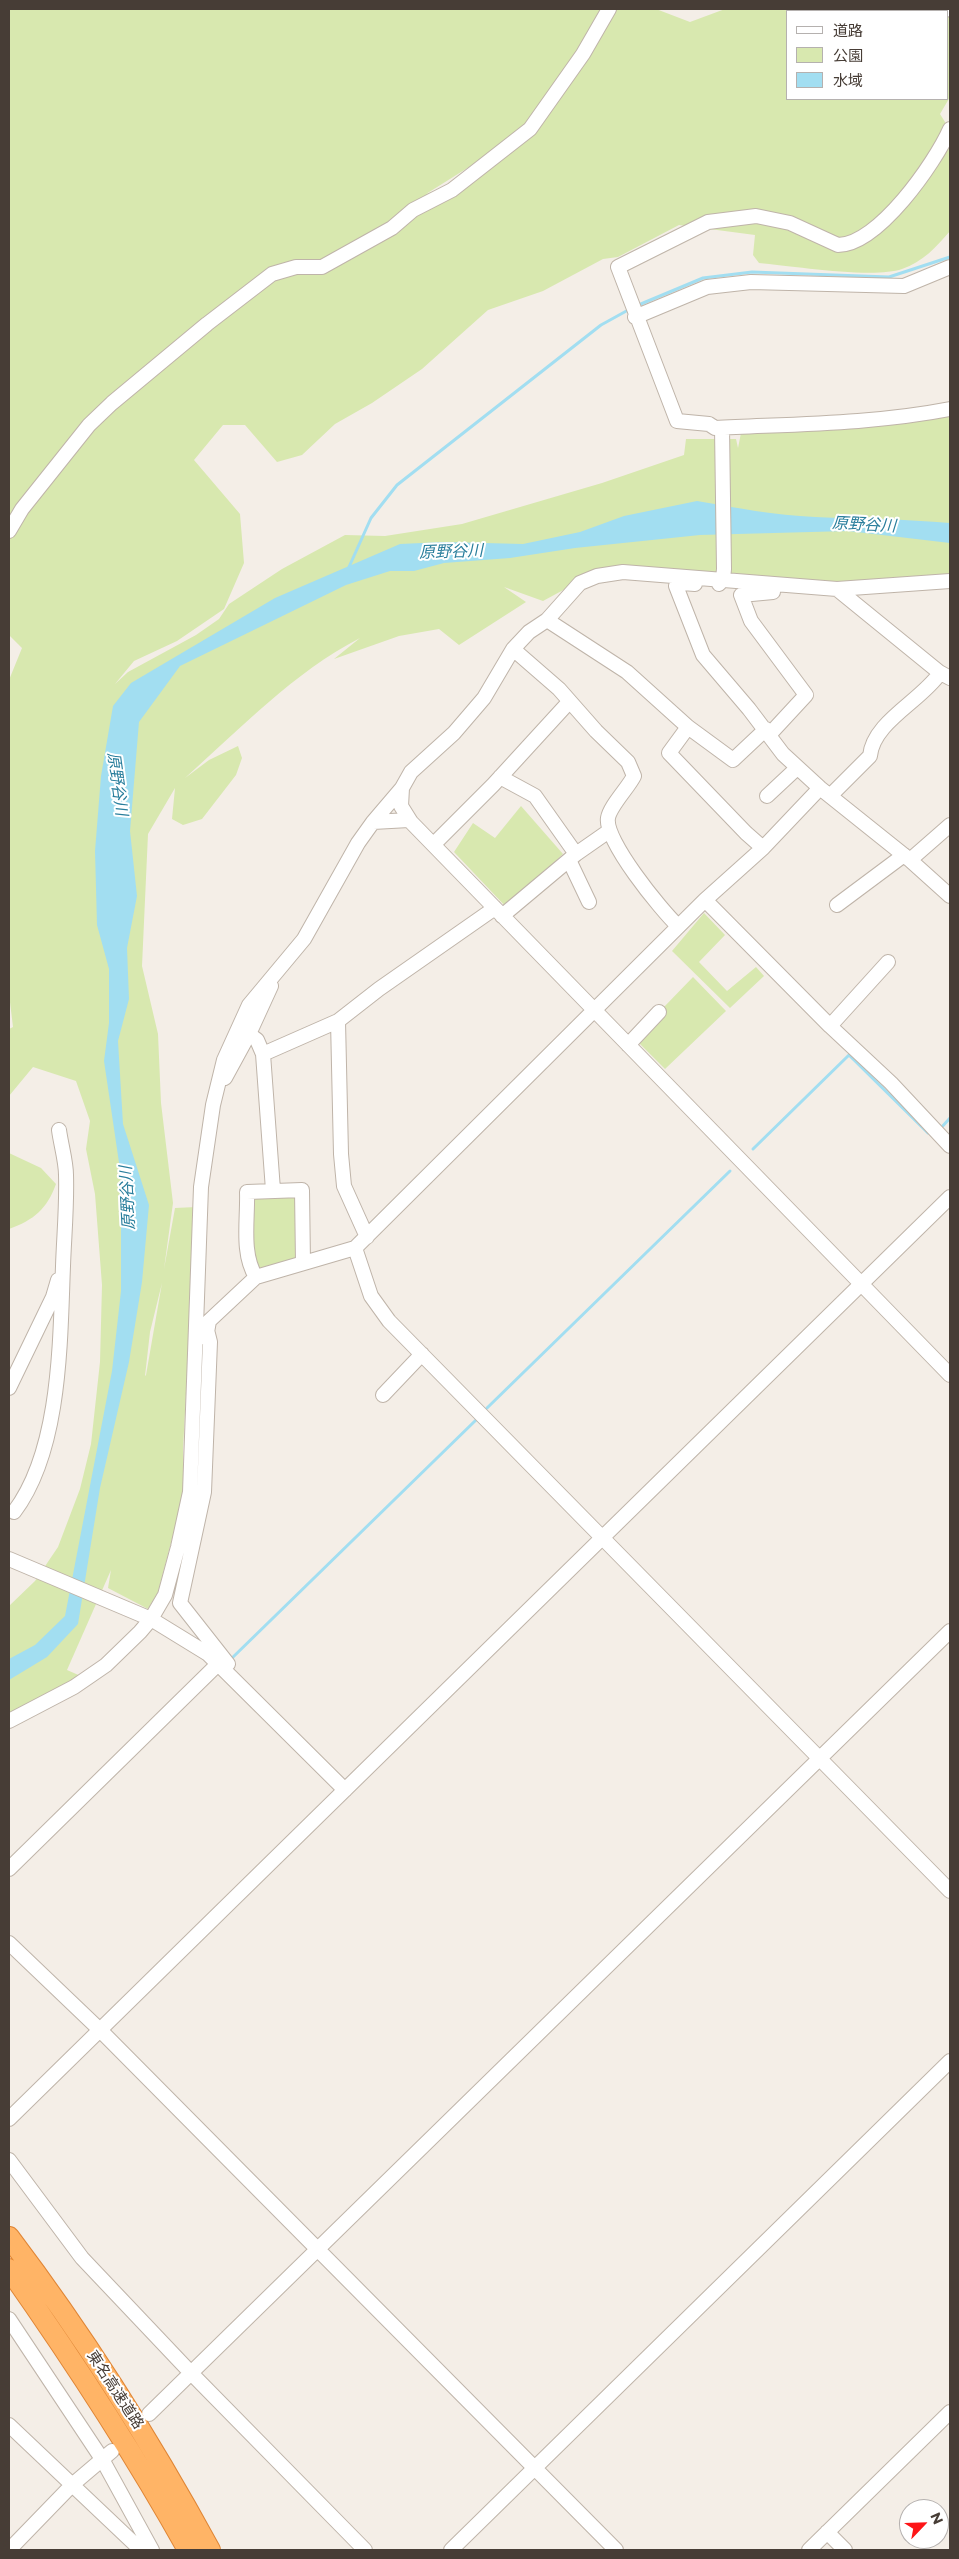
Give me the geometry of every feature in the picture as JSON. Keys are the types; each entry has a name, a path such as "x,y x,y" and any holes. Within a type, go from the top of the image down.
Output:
{"highway":[{"name":"東名高速道路","path":"9,2237 81,2339 132,2416 210,2550"},
{"name":"東名高速道路","path":"9,2269 116,2427 188,2550"}],"street":[{"path":"10,527 94,420 200,330 264,279 272,274 296,267 322,266 392,228 413,210 452,190 530,128 583,54 609,9"},
{"path":"950,129 941,150 892,213 860,238 845,245 838,245 790,222 756,216 708,222 618,267 635,316 677,421 709,424 715,428 722,428 866,420 950,408"},
{"path":"635,316 707,287 751,282 904,286 950,267"},
{"path":"722,428 724,574 721,584 682,583 676,586 703,655 783,754 797,768 907,857 950,896"},
{"path":"9,1731 48,1709 74,1687 106,1665 148,1618 165,1595 178,1548 190,1492 190,1450 201,1187 216,1094 224,1060 235,1032 249,1005 304,938 353,852 373,822 402,788 411,772 454,733 484,698 513,650 529,632 547,620 580,583 597,576 623,572 724,574 795,587 837,589 950,581"},
{"path":"547,620 626,672 688,727 733,760 767,732 806,695 751,621 741,595 791,591 795,587"},
{"path":"190,1450 200,1408 209,1321 256,1277 355,1248 704,900 825,792 870,756 871,746 878,732 945,675 837,589"},
{"path":"513,650 559,688 569,702 628,762 634,776 608,817 609,831 652,897 678,926"},
{"path":"434,844 500,777 569,702"},
{"path":"688,727 669,753 746,834 764,848"},
{"path":"767,796 797,768"},
{"path":"500,777 535,796 572,857 588,902"},
{"path":"402,788 401,806 409,820 950,1376"},
{"path":"373,822 409,820"},
{"path":"837,905 950,825"},
{"path":"263,1054 338,1021 379,989 498,912 609,831"},
{"path":"704,900 890,1083 950,1146"},
{"path":"830,1026 888,962"},
{"path":"216,1094 249,1034 278,969"},
{"path":"628,1045 659,1012"},
{"path":"338,1021 341,1154 344,1186 367,1237"},
{"path":"249,1034 257,1040 263,1054 273,1190"},
{"path":"10,1512 24,1498 38,1468 55,1394 61,1332 66,1174 59,1130"},
{"path":"256,1277 249,1265 247,1254 247,1192 302,1190 303,1263"},
{"path":"9,2119 950,1197"},
{"path":"355,1248 365,1281 378,1309 950,1891"},
{"path":"9,1388 53,1297 62,1266"},
{"path":"208,1330 210,1342 204,1492 180,1604 219,1651 231,1668 233,1677"},
{"path":"383,1395 422,1354"},
{"path":"9,1559 148,1618 219,1663 345,1790"},
{"path":"149,2414 950,1631"},
{"path":"9,1869 219,1663"},
{"path":"9,1721 74,1687"},
{"path":"9,1943 100,2030 616,2550"},
{"path":"451,2550 950,2060"},
{"path":"10,2164 82,2258 191,2373 365,2550"},
{"path":"9,2319 107,2455 152,2550"},
{"path":"809,2550 950,2412"},
{"path":"9,2425 141,2550"},
{"path":"9,2550 72,2485 107,2455"},
{"path":"827,2532 845,2550"}],"green space":[{"path":"9,9 656,9 690,22 725,9 950,9 949,99 949,10 786,10 786,100 948,100 940,114 950,130 950,231 923,258 910,266 889,272 872,273 832,271 759,263 753,255 755,235 679,225 618,257 603,259 543,291 488,310 422,369 372,403 335,424 302,455 277,462 245,425 223,425 194,460 240,514 244,563 224,609 177,641 134,661 115,684 128,672 196,635 219,619 229,604 282,569 345,535 385,536 462,524 602,483 684,455 686,439 736,439 738,448 741,433 950,408 950,579 837,589 604,568 543,601 504,587 526,602 459,645 439,629 399,636 334,659 360,638 313,667 290,684 185,778 209,760 238,746 242,758 236,775 202,819 183,825 172,819 175,788 148,834 142,966 158,1034 161,1103 173,1203 164,1269 175,1208 196,1207 183,1449 183,1497 158,1592 148,1609 108,1588 111,1570 67,1670 83,1677 9,1719 9,1606 35,1581 58,1547 80,1489 91,1444 100,1362 102,1285 95,1194 86,1149 90,1121 76,1081 33,1067 9,1096 9,1029 13,1027 9,994 9,680 22,648 9,635","holes":["485,157 447,186 426,194","162,1283 146,1375 145,1376 150,1332"]},
{"path":"521,806 563,854 507,908 454,852 473,823 495,838"},
{"path":"704,913 725,935 699,962 727,991 756,967 764,976 730,1008 672,951"},
{"path":"693,977 726,1011 665,1069 634,1038"},
{"path":"9,1153 41,1168 56,1184 44,1207 26,1222 9,1229"},
{"path":"300,1192 300,1261 257,1274 251,1265 249,1194"}],"water":[{"name":"原野谷川","path":"697,501 800,516 950,523 950,543 848,531 700,535 575,548 510,558 444,563 414,571 390,571 346,585 180,666 139,722 130,831 137,896 127,948 129,999 118,1041 123,1124 149,1205 142,1282 129,1362 100,1488 78,1624 47,1657 9,1680 9,1659 35,1645 65,1616 112,1371 121,1291 121,1176 104,1061 109,1023 109,969 97,925 95,851 101,776 113,706 131,683 275,598 400,544 444,542 523,544 580,532 624,516"}],"waterway":[{"path":"636,306 703,278 752,272 889,277 950,257"},
{"path":"349,567 371,518 397,485 601,325 630,309"},
{"path":"753,1149 849,1055 928,1133"},
{"path":"940,1129 950,1118"},
{"path":"487,1408 730,1171"},
{"path":"231,1659 476,1420"}]}
